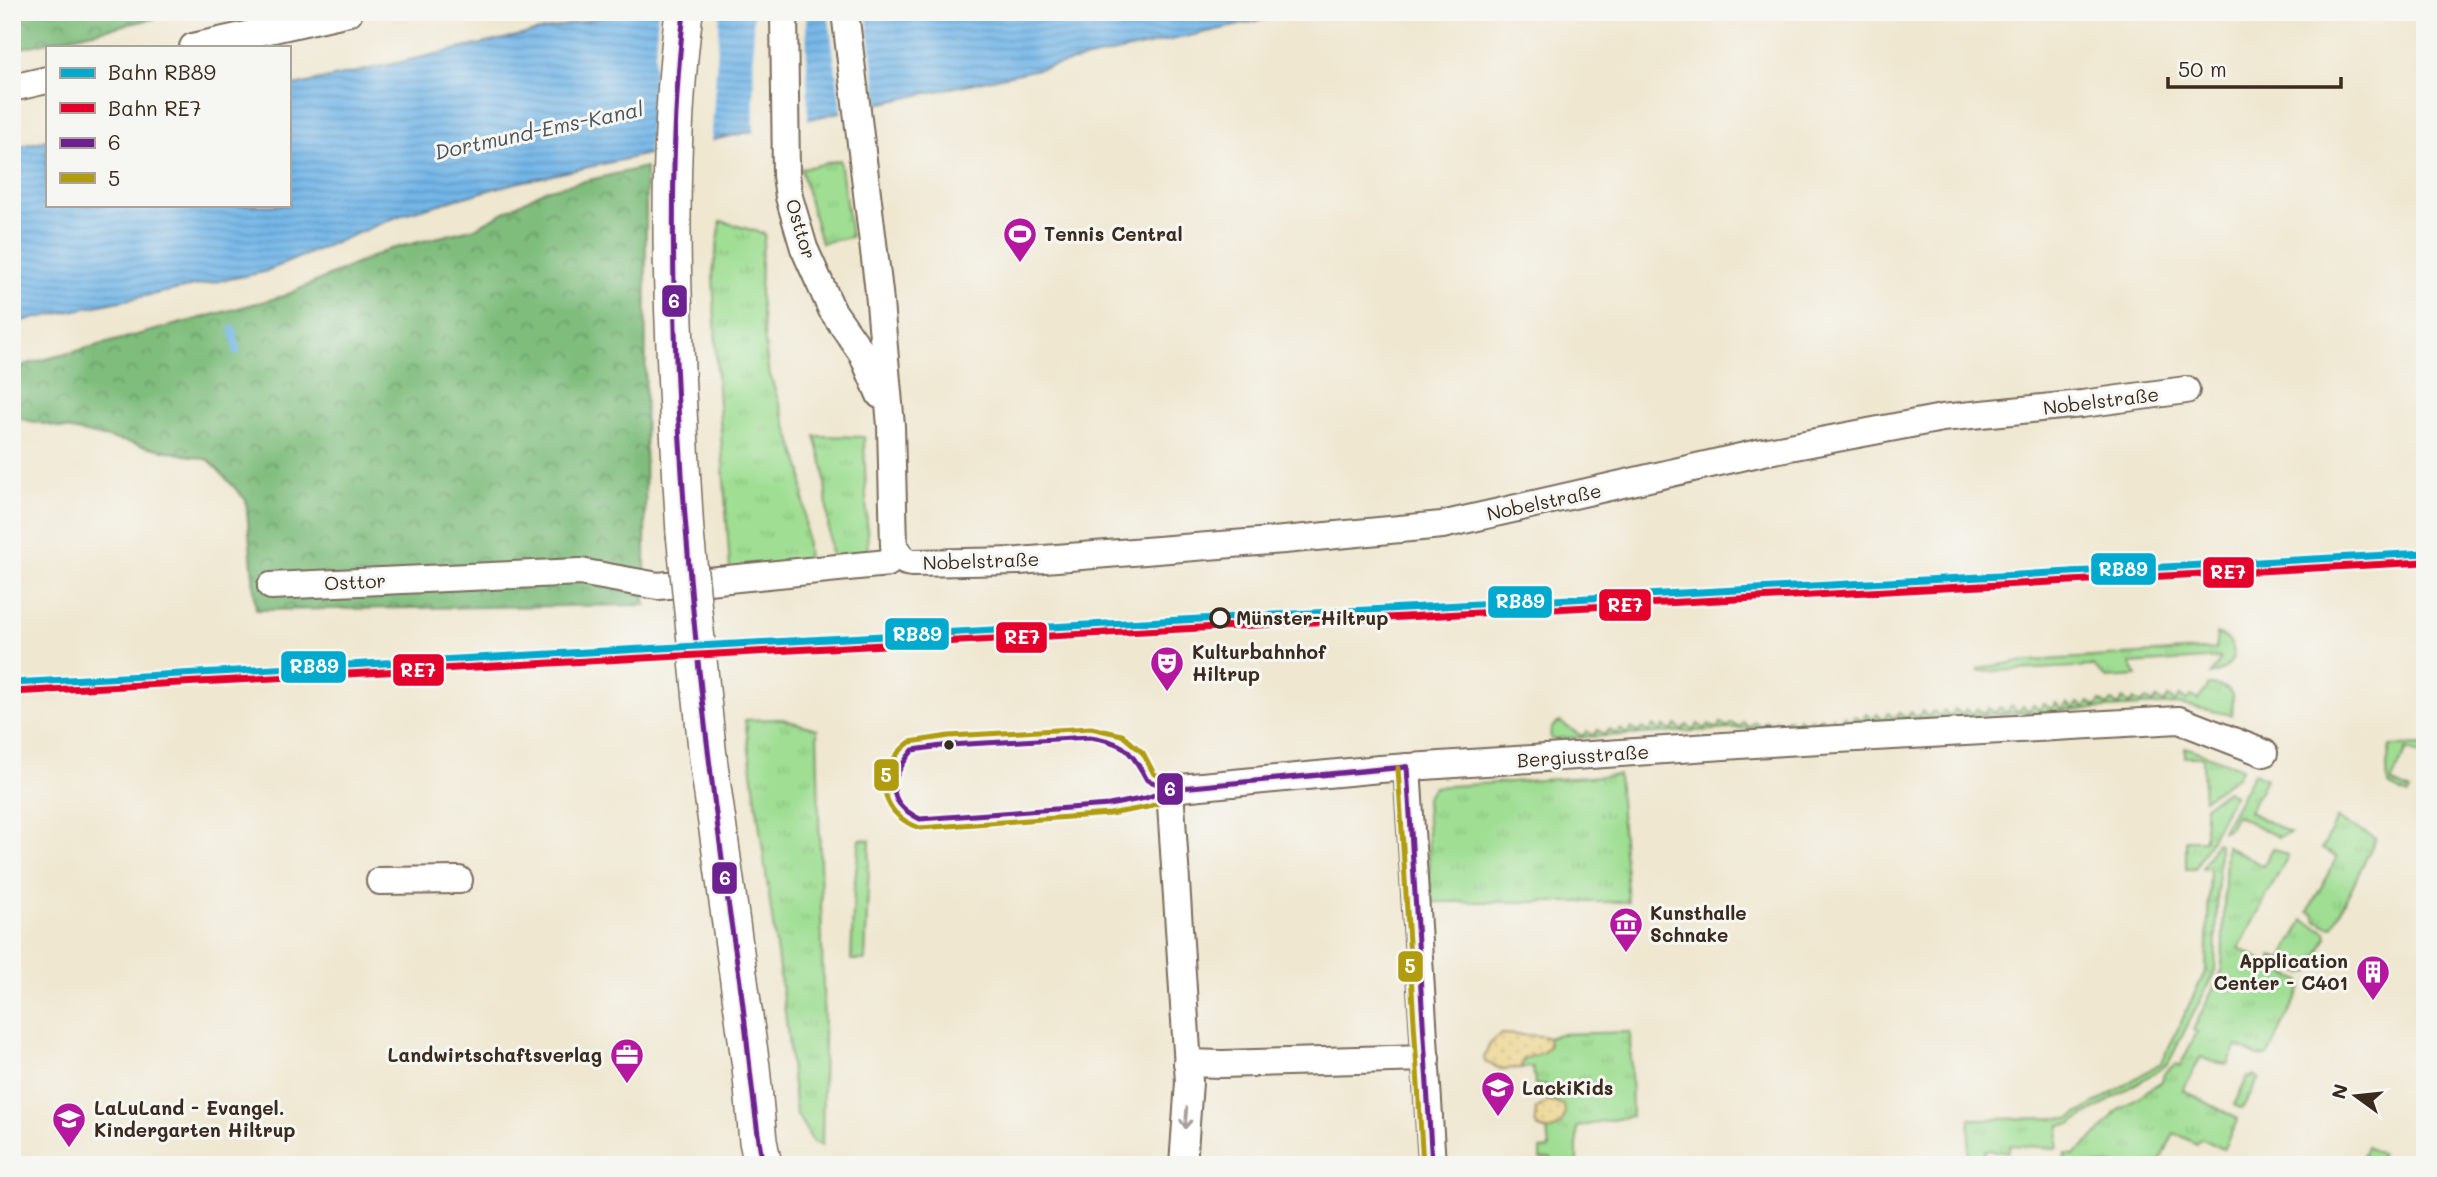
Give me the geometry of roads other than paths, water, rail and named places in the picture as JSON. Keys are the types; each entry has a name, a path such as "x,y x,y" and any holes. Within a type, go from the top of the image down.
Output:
{"main road":[{"path":"684,12 673,168 673,270 685,533 708,758 751,1067 756,1157"}],"street":[{"path":"196,46 349,12"},
{"name":"Osttor","path":"784,12 786,175 789,197 804,248 832,310 862,353 873,375 891,426"},
{"name":"Osttor","path":"271,586 580,572 658,586 888,563 899,554 894,546 893,534 891,426 879,292 845,12"},
{"path":"12,88 46,80"},
{"name":"Nobelstraße","path":"899,554 906,562 912,563 1018,561 1442,525 1762,452 1942,418 2186,390"},
{"name":"Bergiusstraße","path":"1183,1165 1188,1067 1170,789 1407,767 2179,720 2264,753"},
{"path":"1407,767 1432,1165"},
{"path":"380,881 459,880"},
{"path":"1188,1067 1426,1058"}],"water":[{"name":"Dortmund-Ems-Kanal","path":"624,12 1299,12 511,184 404,214 264,272 12,323 12,148 46,140 46,206 290,206 290,87"}],"waterway":[{"path":"233,329 237,351"}],"rail line":[{"name":"RB89","path":"12,683 2425,553"},
{"name":"RE7","path":"12,692 2425,562"}],"place":[{"name":"Tennis Central","path":"1020,264"},
{"name":"Münster-Hiltrup","path":"1220,618"},
{"name":"Kulturbahnhof Hiltrup","path":"1167,693"},
{"name":"Kunsthalle Schnake","path":"1626,954"},
{"name":"Application Center - C401","path":"2373,1002"},
{"name":"Landwirtschaftsverlag","path":"627,1085"},
{"name":"LackiKids","path":"1498,1118"},
{"name":"LaLuLand - Evangel. Kindergarten Hiltrup","path":"69,1149"}]}
